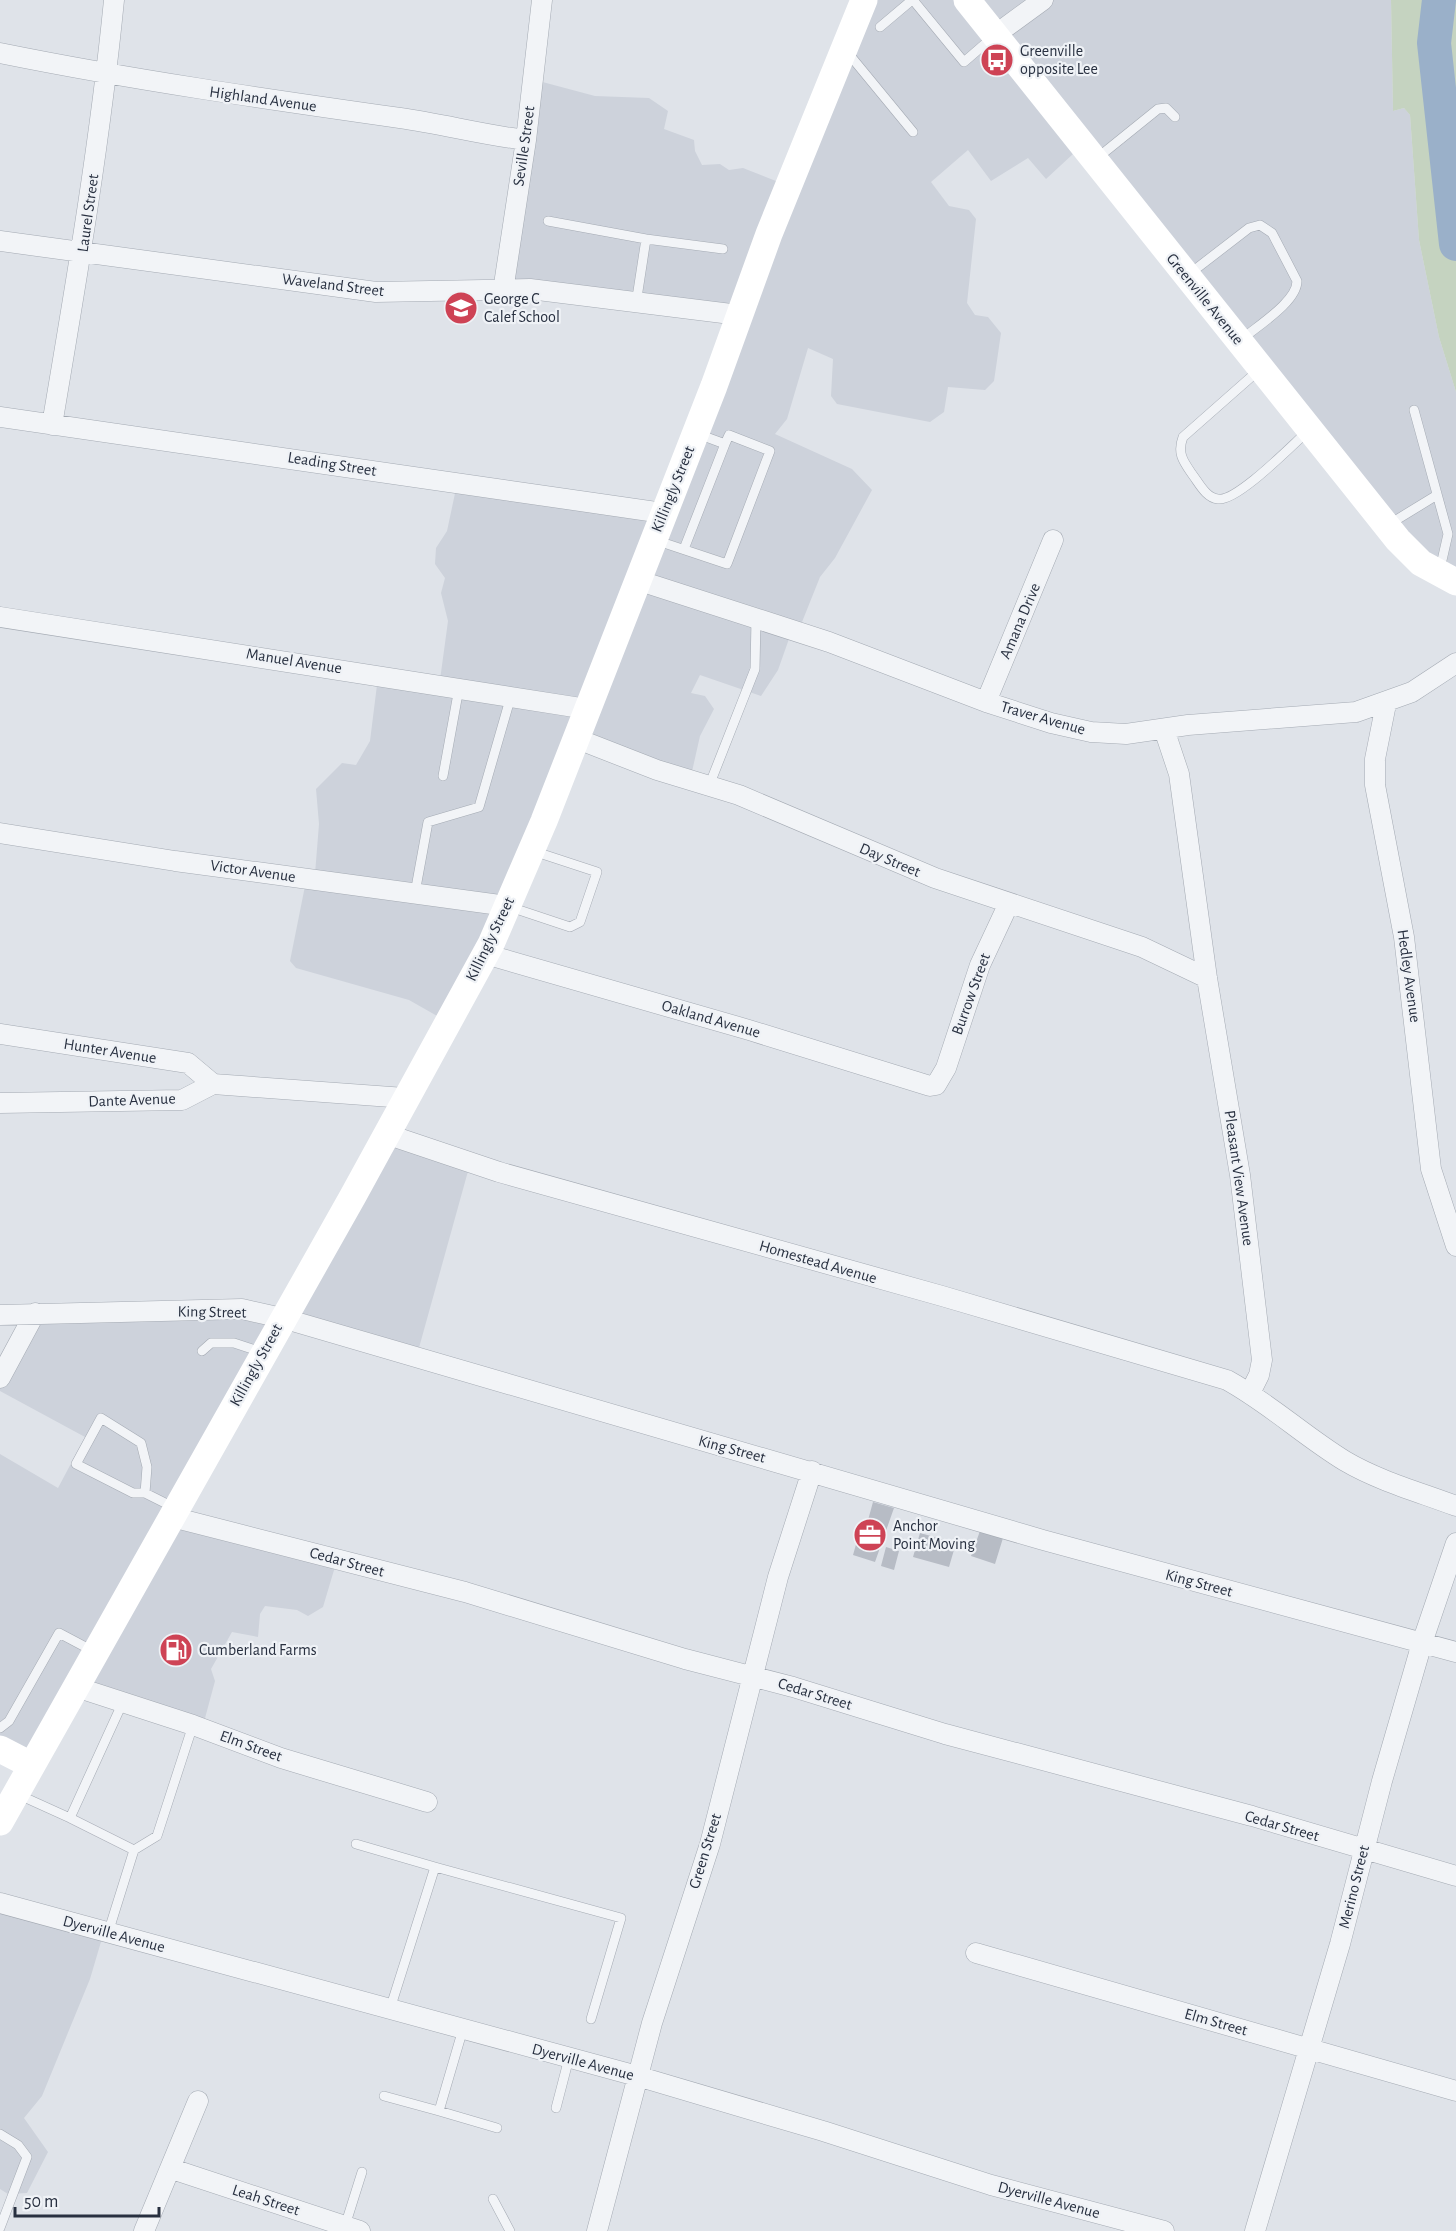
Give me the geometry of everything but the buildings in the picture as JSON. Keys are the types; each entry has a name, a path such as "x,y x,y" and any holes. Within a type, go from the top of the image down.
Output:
{"main road":[{"name":"Greenville Avenue","path":"967,0 1386,526 1421,563 1447,578"},
{"name":"Killingly Street","path":"0,1822 175,1513 485,954 531,850 587,709 844,48 870,10"},
{"path":"0,1749 31,1765"}],"street":[{"name":"Laurel Street","path":"52,425 66,333 83,251 114,0"},
{"name":"Seville Street","path":"502,291 526,140 543,0"},
{"path":"995,35 1043,0"},
{"name":"Highland Avenue","path":"0,53 106,75 213,93 432,122 481,135 526,140"},
{"name":"Waveland Street","path":"0,241 376,292 530,289 739,315"},
{"name":"Leading Street","path":"0,417 663,513"},
{"name":"Amana Drive","path":"986,702 1053,540"},
{"name":"Traver Avenue","path":"637,580 829,642 986,702 1052,723 1091,732 1126,734 1356,712 1386,704 1412,692 1456,663"},
{"name":"Manuel Avenue","path":"0,617 587,709"},
{"name":"Hedley Avenue","path":"1386,704 1375,759 1375,785 1404,938 1431,1169 1456,1246"},
{"name":"Pleasant View Avenue","path":"1164,729 1179,774 1207,978 1240,1175 1262,1360 1259,1375 1250,1393"},
{"name":"Day Street","path":"575,738 657,770 739,795 935,878 1142,947 1207,978"},
{"name":"Victor Avenue","path":"0,833 507,906"},
{"name":"Burrow Street","path":"936,1085 946,1068 980,965 1009,903"},
{"name":"Oakland Avenue","path":"485,954 749,1030 930,1086 936,1085"},
{"name":"Hunter Avenue","path":"0,1034 188,1063 213,1084"},
{"path":"213,1084 405,1098"},
{"name":"Dante Avenue","path":"0,1103 182,1100 213,1084"},
{"name":"Homestead Avenue","path":"386,1134 556,1189 693,1225 795,1257 942,1296 1227,1380 1250,1393"},
{"name":"King Street","path":"0,1316 34,1313 242,1310 282,1318 1043,1540 1456,1652"},
{"path":"0,1378 34,1313"},
{"path":"1250,1393 1309,1438 1347,1462 1386,1480 1456,1506"},
{"name":"Green Street","path":"597,2231 637,2076 710,1844 778,1577 812,1471"},
{"name":"Cedar Street","path":"175,1513 465,1592 945,1734 1252,1816 1456,1876"},
{"name":"Merino Street","path":"1255,2231 1307,2048 1340,1944 1422,1643 1456,1543"},
{"name":"Elm Street","path":"76,1687 122,1704 193,1725 281,1758 427,1802"},
{"name":"Dyerville Avenue","path":"0,1903 637,2076 823,2131 991,2185 1164,2231"},
{"name":"Elm Street","path":"976,1953 1456,2091"},
{"path":"144,2231 198,2101"},
{"name":"Leah Street","path":"171,2169 352,2229"}],"lane":[{"path":"870,10 912,0 964,62 995,35"},
{"path":"844,48 913,132"},
{"path":"1094,160 1158,109 1166,108 1175,117"},
{"path":"548,221 646,239 723,249"},
{"path":"1186,276 1249,228 1260,225 1272,233 1297,281 1297,289 1289,300 1239,341"},
{"path":"636,304 646,239"},
{"path":"1261,369 1183,437 1179,447 1182,460 1206,493 1216,500 1227,499 1242,489 1310,430"},
{"path":"1414,410 1448,534 1447,578"},
{"path":"695,433 725,444"},
{"path":"653,539 727,564 770,451 729,435 684,549"},
{"path":"1386,526 1437,495"},
{"path":"710,786 755,669 756,619"},
{"path":"443,776 459,688"},
{"path":"415,894 428,822 479,807 511,696"},
{"path":"507,906 570,927 580,922 597,872 531,850"},
{"path":"201,1351 211,1343 234,1343 263,1352"},
{"path":"145,1493 147,1467 141,1443 101,1418 76,1464 133,1493 145,1493 175,1513"},
{"path":"0,1728 9,1721 59,1633 95,1652"},
{"path":"70,1818 122,1704"},
{"path":"108,1933 134,1850 157,1836 193,1725"},
{"path":"15,1793 134,1850"},
{"path":"356,1844 621,1918 591,2019"},
{"path":"390,2009 435,1867"},
{"path":"439,2111 463,2029"},
{"path":"556,2108 569,2058"},
{"path":"384,2096 497,2128"},
{"path":"0,2134 18,2145 27,2157 0,2228"},
{"path":"352,2229 362,2172"},
{"path":"493,2199 510,2231"}],"shaded area":[{"path":"868,0 1391,0 1393,111 1404,108 1410,115 1419,240 1439,337 1456,392 1456,590 1073,154 1046,179 1028,158 991,181 968,150 931,182 949,206 969,210 976,219 967,303 975,315 988,317 1001,333 994,381 985,390 948,387 944,412 930,422 837,404 831,396 833,359 808,348 787,419 775,434 852,469 872,490 835,558 820,577 798,632 790,636 778,670 761,696 700,675 691,693 705,696 714,709 700,736 691,776 583,739 446,1021 409,1000 296,968 290,961 306,881 315,874 319,824 316,789 342,763 356,765 370,741 378,677 440,680 448,621 441,593 445,578 435,564 436,548 447,531 457,484 658,513 738,315 511,289 535,80 595,96 649,98 668,111 664,129 694,140 695,151 702,165 720,164 729,170 743,168 786,185"},
{"path":"387,1134 470,1164 417,1355 292,1319"},
{"path":"34,1313 282,1317 177,1512 337,1560 323,1607 308,1616 297,1610 265,1606 260,1614 258,1637 232,1632 211,1669 215,1681 201,1733 74,1697 39,1753 0,1748 0,1454 58,1488 85,1437 0,1391 0,1374"},
{"path":"0,1903 103,1935 90,1979 42,2096 24,2118 48,2152 27,2193 8,2194 0,2189"}],"green space":[{"path":"1391,0 1456,0 1456,392 1439,337 1419,240 1410,115 1404,108 1393,111"}],"waterway":[{"path":"1439,0 1434,43 1456,244"}],"place":[{"name":"Greenville opposite Lee","path":"997,60"},
{"name":"George C Calef School","path":"461,308"},
{"name":"Anchor Point Moving","path":"870,1535"},
{"name":"Cumberland Farms","path":"176,1650"}]}
